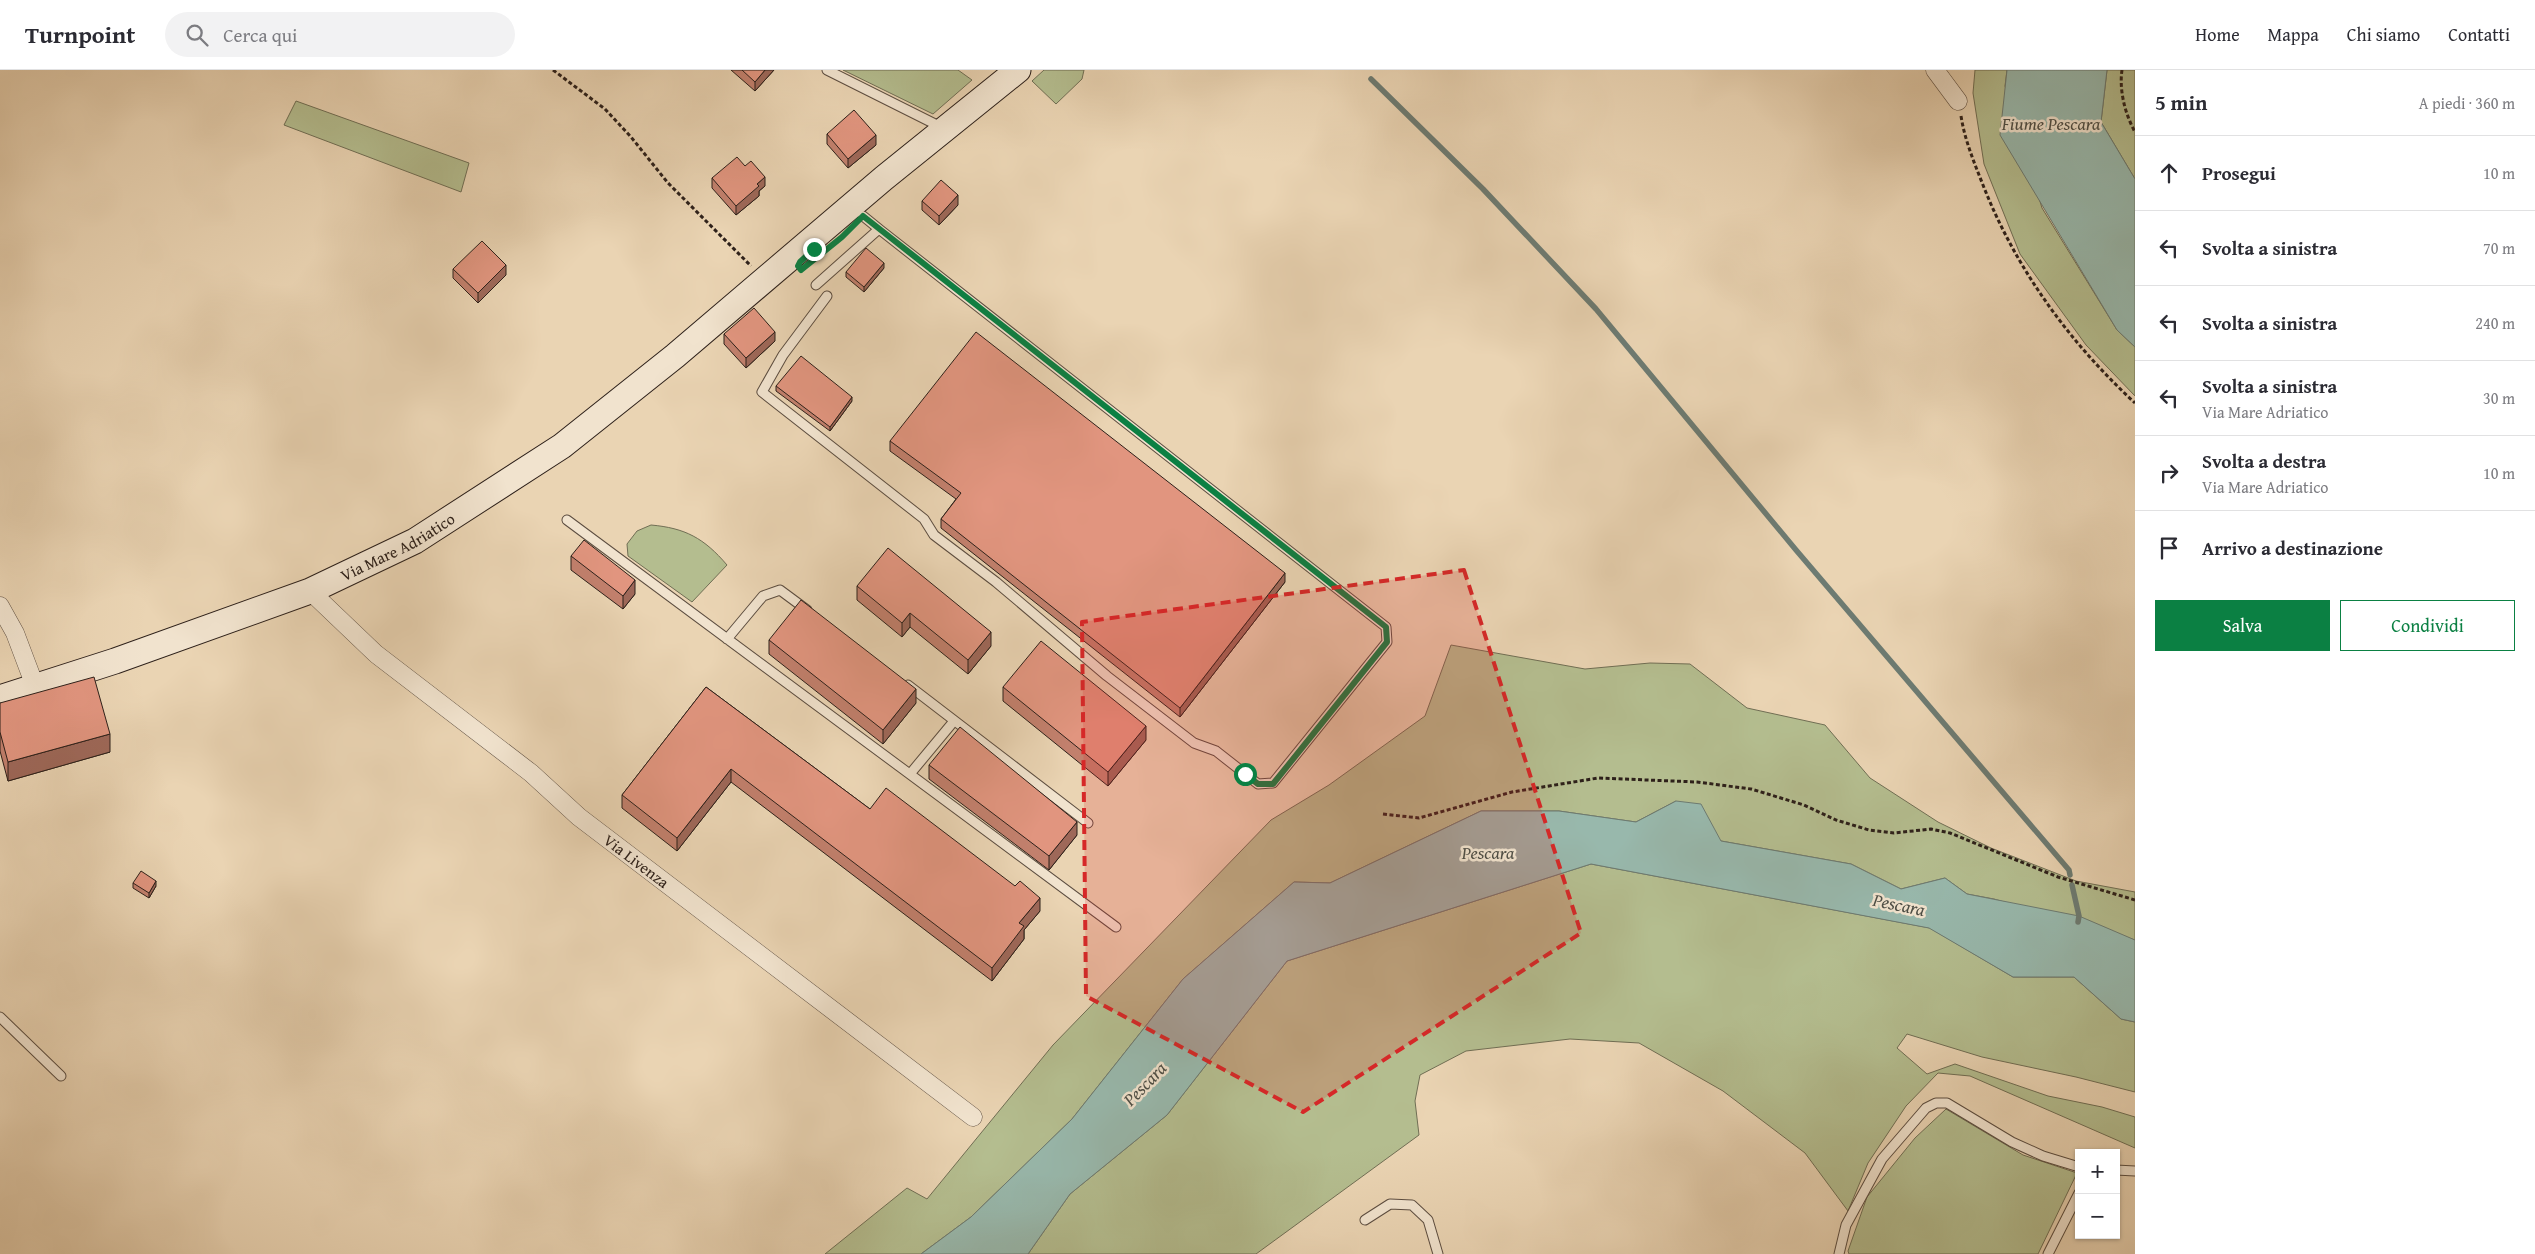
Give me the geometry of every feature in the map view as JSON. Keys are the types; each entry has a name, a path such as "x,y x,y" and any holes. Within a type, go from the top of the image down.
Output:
{"main road":[{"name":"Via Mare Adriatico","path":"0,698 115,661 310,591 415,541 562,446 675,356 764,280 802,270 837,220 884,178 1015,71"},
{"name":"Via Mare Adriatico","path":"742,298 771,294 842,237 871,223 884,178"}],"street":[{"path":"1935,70 1958,101"},
{"name":"Via Livenza","path":"310,591 376,654 531,773 579,817 973,1117"},
{"path":"0,606 15,633 35,686"}],"lane":[{"path":"828,70 945,129"},
{"path":"827,296 783,355 762,392 924,519 934,535 996,582 1107,676 1194,744 1216,751 1258,784 1273,784 1387,642 1386,627 871,223"},
{"path":"567,520 1116,927"},
{"path":"728,639 763,596 780,590 811,614"},
{"path":"896,677 1088,823"},
{"path":"910,774 954,720"},
{"path":"0,1017 61,1076"},
{"path":"1839,1254 1846,1225 1882,1159 1916,1118 1926,1108 1936,1104 1947,1103 2012,1142 2043,1156 2075,1166"},
{"path":"2120,1170 2135,1171"},
{"path":"2048,1254 2078,1194"},
{"path":"1365,1220 1390,1204 1412,1205 1428,1220 1438,1254"}],"path":[{"path":"553,70 605,110 631,137 668,183 764,280"},
{"path":"2122,70 2120,80 2123,101 2135,132"},
{"path":"1958,101 1965,139 1990,204 2011,248 2066,331 2102,373 2135,403"},
{"path":"1383,814 1419,818 1512,792 1598,778 1697,782 1751,789 1769,794 1804,804 1836,820 1869,830 1894,833 1931,829 1950,833 2071,882 2135,900"}],"highlighted area":[{"path":"1464,570 1581,933 1303,1112 1086,996 1082,622"}],"green space":[{"path":"843,70 958,70 972,80 933,114"},
{"path":"1044,70 1084,70 1082,79 1056,104 1032,81"},
{"path":"1975,70 2007,70 2005,86 2042,208 2117,330 2135,347 2135,396 2086,345 2020,254 1984,164 1973,93"},
{"path":"2107,70 2135,70 2135,179 2101,122"},
{"path":"296,101 469,163 461,192 284,125"},
{"path":"651,525 663,526 693,536 702,541 727,565 692,602 628,556 627,544 637,531"},
{"path":"1451,645 1585,669 1650,663 1690,664 1747,708 1825,725 1870,778 1938,822 1991,848 2076,881 2135,892 2135,940 1994,899 1967,894 1945,878 1901,889 1851,864 1721,841 1676,801 1636,822 1559,811 1481,811 1330,883 1294,882 1183,979 1072,1119 971,1217 921,1254 825,1254 907,1188 927,1199 1053,1045 1271,820 1329,785 1425,716"},
{"path":"1591,864 1930,928 2013,977 2074,977 2121,1019 2135,1022 2135,1092 1982,1057 1907,1034 1897,1048 1927,1074 1955,1064 2048,1096 2102,1107 2135,1117 2135,1148 1970,1076 1938,1073 1906,1106 1868,1163 1848,1211 1805,1153 1723,1091 1639,1043 1570,1039 1466,1051 1420,1075 1415,1101 1419,1135 1256,1254 1028,1254 1070,1194 1167,1115 1287,961"},
{"path":"1946,1109 2023,1155 2075,1172 2075,1177 2038,1254 1849,1254 1848,1251 1867,1197 1915,1138"}],"water":[{"name":"Fiume Pescara","path":"2007,70 2107,70 2101,122 2135,179 2135,347 2117,330 2000,135"},
{"name":"Pescara","path":"1676,801 1701,804 1721,841 1851,864 1901,889 1945,878 1967,894 2079,916 2135,940 2135,1022 2121,1019 2074,977 2013,977 1929,928 1591,864 1287,961 1167,1115 1070,1194 1028,1254 921,1254 971,1217 1072,1119 1183,979 1294,882 1330,883 1481,811 1559,811 1636,822"}],"building":[{"path":"742,70 765,70 755,82"},
{"path":"854,110 876,135 848,159 827,134"},
{"path":"737,157 745,166 751,161 765,177 757,184 759,186 736,206 712,178"},
{"path":"941,180 958,195 939,216 922,201"},
{"path":"482,241 506,265 478,293 453,269"},
{"path":"866,248 884,263 864,287 846,272"},
{"path":"754,308 775,332 746,358 724,334"},
{"path":"976,332 1285,573 1180,708 941,519 961,493 890,441"},
{"path":"801,356 852,397 830,427 776,386"},
{"path":"584,540 635,580 623,596 571,556"},
{"path":"888,548 991,632 968,660 910,613 902,623 857,586"},
{"path":"801,600 916,689 883,730 769,640"},
{"path":"1041,641 1146,726 1108,772 1003,687"},
{"path":"94,677 110,734 8,762 0,732 0,703"},
{"path":"706,687 870,809 886,788 1015,886 1020,881 1040,898 1019,923 1024,926 992,968 731,769 677,838 622,795"},
{"path":"960,727 1077,822 1049,856 929,765"},
{"path":"141,871 156,881 149,893 133,883"}],"waterway":[{"path":"1371,79 1483,189 1596,309 1796,550 2069,870 2070,875"},
{"path":"2072,885 2079,916 2078,922"}],"route":[{"path":"814,249 800,262 798,266 801,270 842,237 863,216 1386,627 1387,642 1273,784 1258,784 1245,774"}]}
